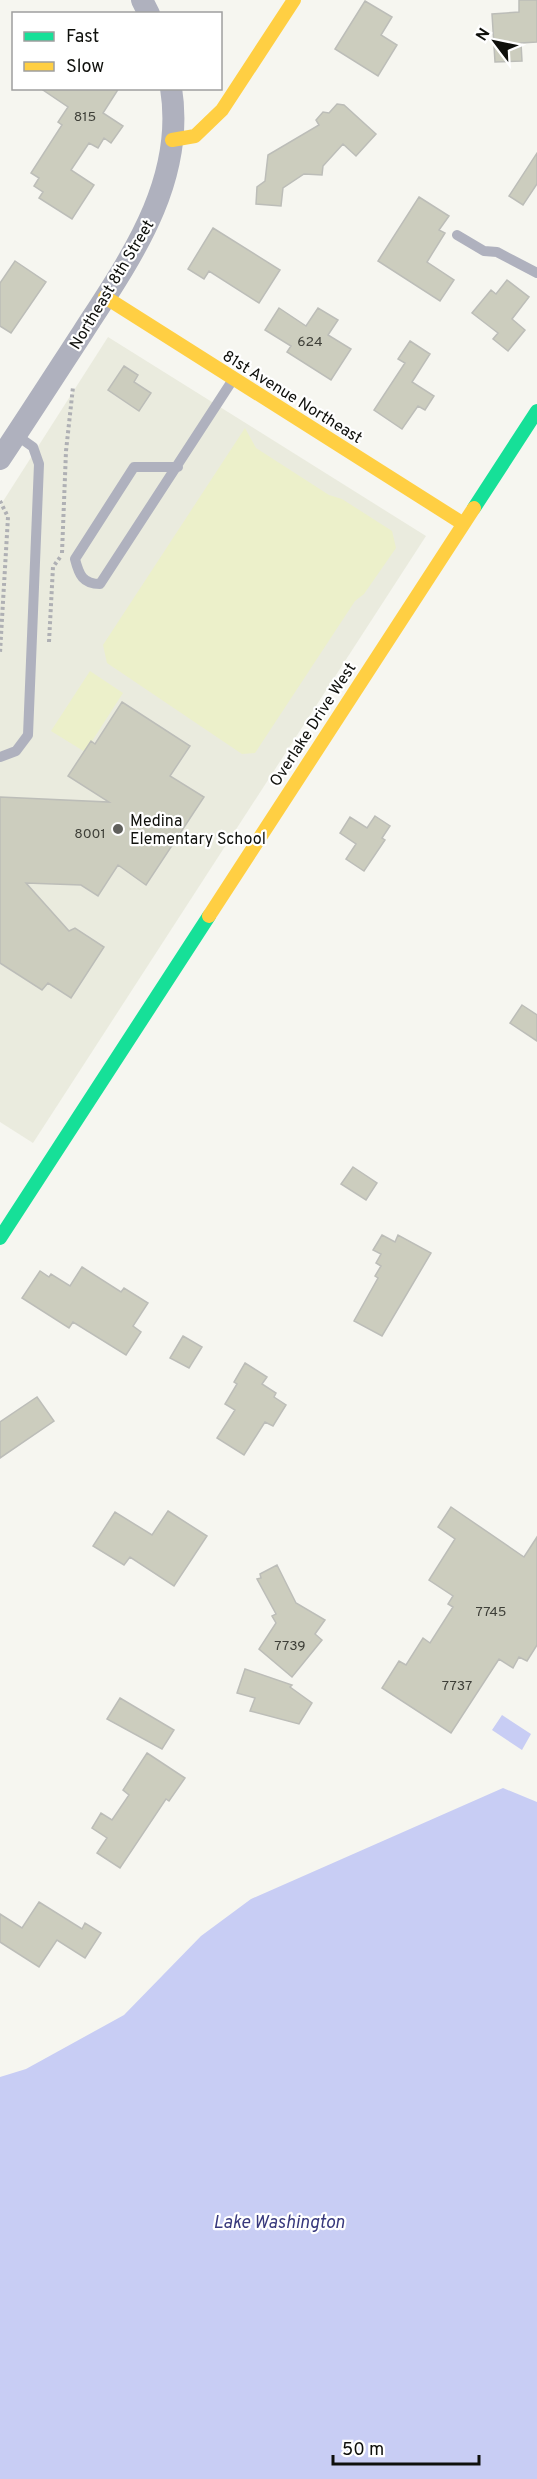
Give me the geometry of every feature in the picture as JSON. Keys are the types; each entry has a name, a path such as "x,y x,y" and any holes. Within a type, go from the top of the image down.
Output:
{"street":[{"path":"172,140 195,135 222,110 294,0"},
{"name":"Northeast 8th Street","path":"0,459 139,243 158,205 167,173 172,140 171,90"},
{"name":"81st Avenue Northeast","path":"105,297 462,523"},
{"name":"Overlake Drive West","path":"0,1238 462,523 537,411"}],"lane":[{"path":"457,235 484,251 497,252 537,273"},
{"path":"178,467 134,467 75,559 79,576 90,584 100,584 178,467 234,378"},
{"path":"0,756 16,751 28,735 39,464 33,447 16,435"}],"path":[{"path":"62,554 66,452 74,381"},
{"path":"0,501 8,517 0,653"}],"shaded area":[{"name":"Medina Elementary School","path":"108,337 426,536 33,1143 0,1122 0,506"}],"green space":[{"path":"245,428 256,448 329,495 342,499 392,531 396,548 364,594 355,601 255,753 242,754 107,663 103,645"},
{"path":"90,671 123,693 85,752 51,731"}],"water":[{"path":"502,1715 531,1734 522,1750 492,1730"},
{"name":"Lake Washington","path":"503,1788 537,1802 537,2479 0,2479 0,2077 26,2069 124,2015 201,1936 251,1899"}],"building":[{"path":"519,0 537,0 537,42 521,43 522,61 495,62 492,14 519,12"},
{"path":"365,1 392,17 381,35 397,45 378,76 335,49"},
{"path":"43,90 118,90 103,113 123,126 111,143 104,138 98,148 89,143 71,170 94,185 72,219 39,198 43,192 34,186 39,178 31,173 62,125 58,122 68,107"},
{"path":"337,104 344,105 376,134 356,156 343,144 323,166 322,175 304,174 283,188 281,206 256,204 257,187 265,181 268,155 319,125 316,120 323,112 329,113"},
{"path":"537,153 537,184 523,205 509,196"},
{"path":"419,197 449,216 439,230 445,233 427,262 454,280 440,301 378,261"},
{"path":"213,228 280,270 259,303 209,271 204,279 188,269"},
{"path":"15,261 46,282 11,333 0,326 0,283"},
{"path":"507,280 529,297 512,319 525,330 508,351 493,339 498,333 472,313 491,290 496,294"},
{"path":"279,308 306,326 318,308 338,320 328,335 351,349 331,380 287,352 291,346 265,330"},
{"path":"410,341 430,354 412,382 434,396 425,410 418,406 402,429 374,410 405,363 398,359"},
{"path":"124,366 138,375 134,382 151,393 139,411 108,390"},
{"path":"122,702 190,746 170,776 204,797 146,885 118,865 98,896 81,885 26,883 69,931 75,928 104,947 71,998 48,983 42,990 0,963 0,797 109,802 68,776 91,741 95,744"},
{"path":"375,816 390,826 382,838 385,840 364,871 346,859 356,844 340,833 350,817 367,828"},
{"path":"522,1005 537,1015 537,1041 510,1023"},
{"path":"353,1167 377,1183 366,1200 341,1184"},
{"path":"382,1235 395,1242 398,1235 431,1253 382,1336 354,1321 378,1278 375,1276 381,1266 376,1263 381,1254 373,1250"},
{"path":"82,1267 121,1292 124,1288 148,1303 133,1326 141,1332 126,1355 73,1322 69,1328 22,1298 40,1271 49,1277 51,1274 70,1286"},
{"path":"183,1336 202,1347 189,1368 170,1358"},
{"path":"245,1363 267,1377 262,1384 276,1393 274,1397 286,1405 273,1426 265,1422 244,1455 217,1438 235,1410 225,1404 237,1384 234,1382"},
{"path":"37,1397 54,1421 0,1458 0,1422"},
{"path":"451,1507 524,1557 537,1537 537,1645 527,1661 519,1657 513,1668 499,1659 451,1733 382,1688 399,1661 406,1665 423,1638 430,1643 453,1607 448,1604 453,1596 429,1580 455,1539 438,1527"},
{"path":"168,1511 207,1536 174,1586 130,1557 124,1565 93,1546 115,1512 152,1535"},
{"path":"277,1565 296,1603 325,1620 315,1634 322,1640 292,1677 259,1649 276,1623 272,1616 276,1614 257,1579 261,1578 260,1574"},
{"path":"245,1669 292,1685 290,1687 312,1703 299,1724 250,1711 255,1698 237,1693"},
{"path":"120,1698 174,1730 162,1749 107,1719"},
{"path":"147,1753 185,1778 169,1801 166,1799 120,1868 97,1853 107,1838 92,1828 101,1813 112,1820 129,1795 123,1790"},
{"path":"39,1902 82,1929 85,1923 101,1933 85,1958 57,1940 39,1967 0,1942 0,1914 22,1928"}],"traffic: fast":[{"path":"474,508 537,411"},
{"path":"0,1238 209,916"}],"traffic: slow":[{"path":"172,140 195,136 222,110 294,0"},
{"path":"105,297 462,523"},
{"path":"209,916 474,508"}],"place":[{"name":"Medina Elementary School","path":"118,829"}]}
